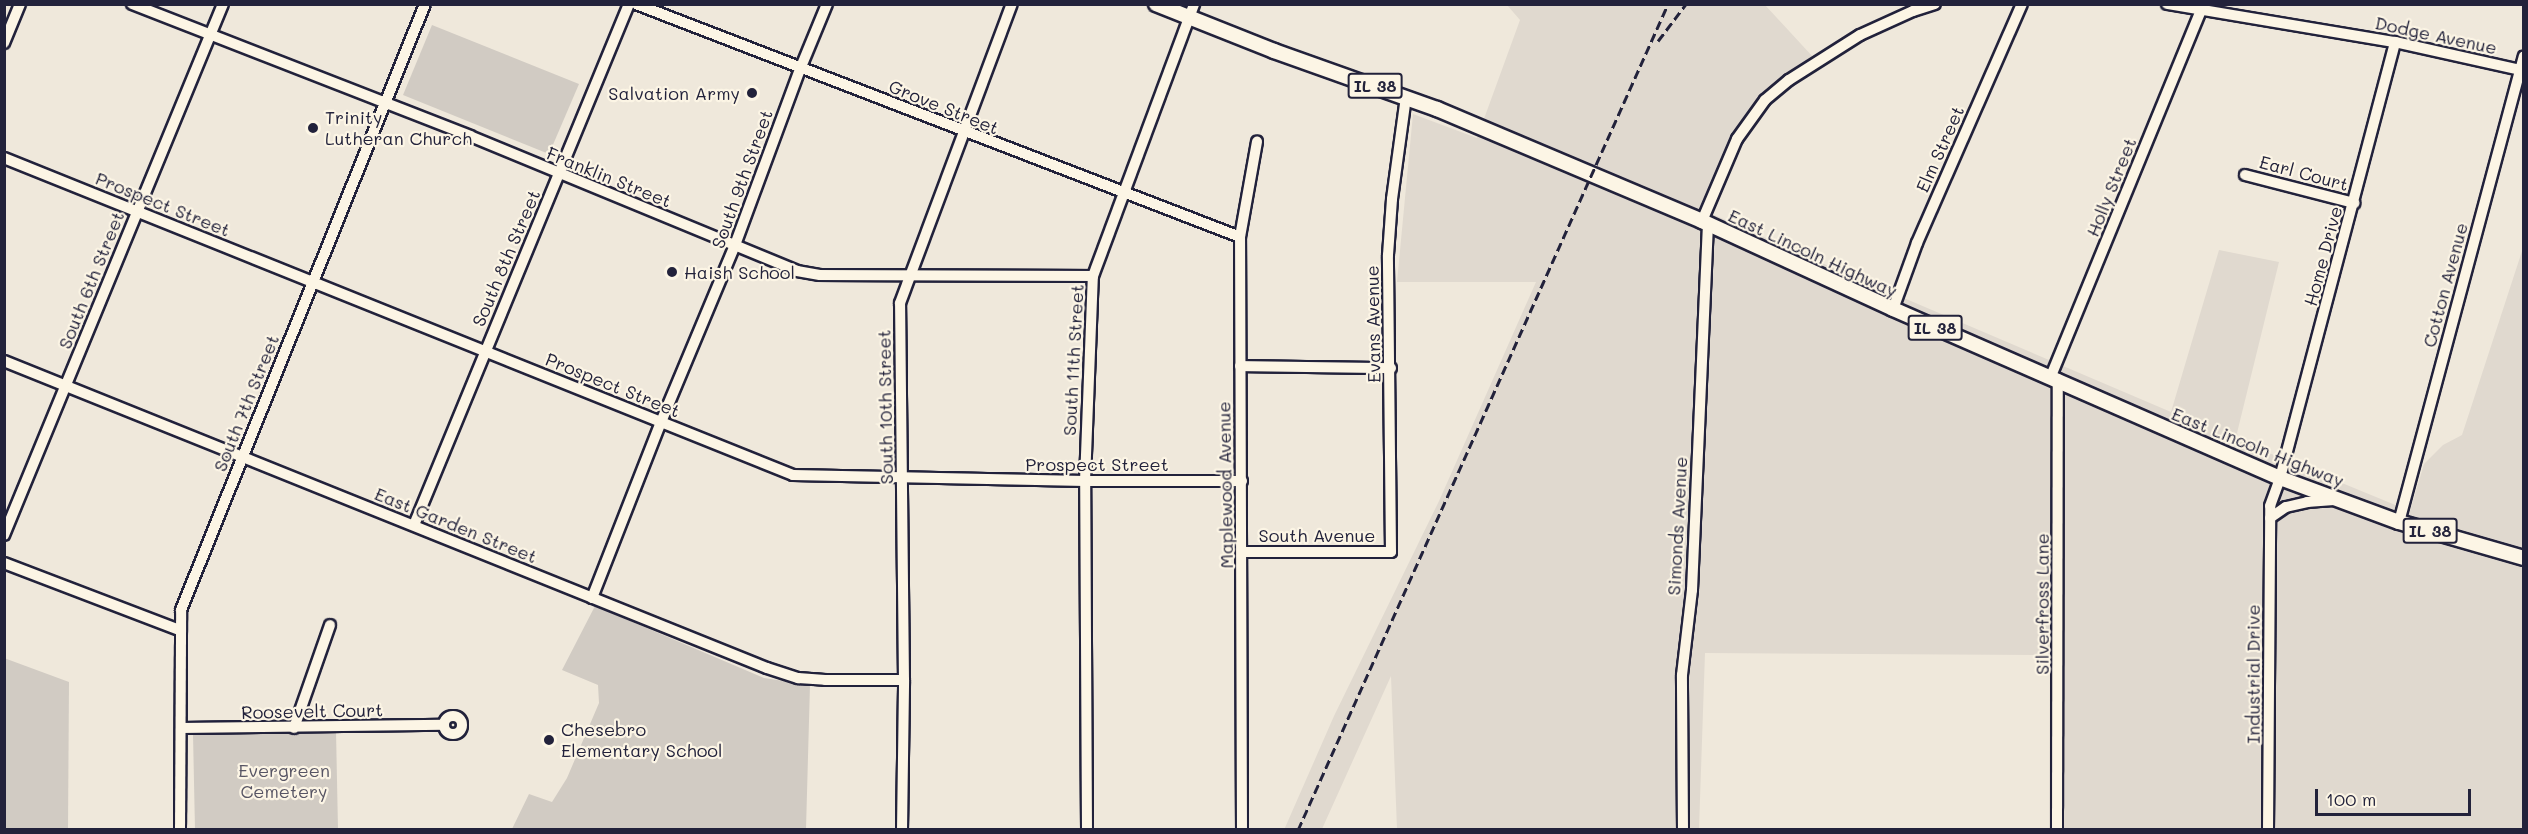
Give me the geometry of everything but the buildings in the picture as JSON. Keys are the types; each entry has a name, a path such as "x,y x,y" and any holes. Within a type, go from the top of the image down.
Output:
{"main road":[{"name":"East Lincoln Highway","path":"1156,4 1192,11 1274,51 1406,97 1705,223 1893,309 2280,478 2399,522 2523,558"}],"street":[{"path":"4,43 20,4"},
{"name":"Franklin Street","path":"132,4 386,103 787,268 808,274 1093,276"},
{"name":"South 6th Street","path":"4,535 223,4"},
{"name":"South 7th Street","path":"180,830 179,630 186,594 425,4"},
{"name":"South 8th Street","path":"414,525 484,350 560,174 629,4"},
{"name":"Grove Street","path":"636,4 964,133 1240,237"},
{"name":"South 9th Street","path":"592,598 661,422 735,245 801,67 827,4"},
{"name":"South 10th Street","path":"902,830 904,680 900,303 1012,4"},
{"path":"1705,223 1737,139 1765,100 1789,80 1860,35 1913,11 1935,4"},
{"name":"Elm Street","path":"1893,309 1917,243 2022,4"},
{"name":"Dodge Avenue","path":"2167,4 2396,42 2520,70"},
{"name":"Holly Street","path":"2054,378 2201,10"},
{"name":"South 11th Street","path":"1088,830 1084,482 1093,276 1192,11"},
{"name":"Home Drive","path":"2280,478 2396,42"},
{"name":"Cotton Avenue","path":"2399,522 2523,56"},
{"name":"Evans Avenue","path":"1391,552 1391,368 1388,255 1392,199 1406,97"},
{"name":"Maplewood Avenue","path":"1242,830 1243,552 1240,237 1257,142"},
{"name":"Prospect Street","path":"4,158 794,475 1084,482 1242,481"},
{"name":"Earl Court","path":"2245,175 2354,203"},
{"name":"Simonds Avenue","path":"1683,830 1682,675 1692,590 1705,223"},
{"name":"East Garden Street","path":"4,361 747,661 798,678 904,680"},
{"path":"1240,366 1391,368"},
{"name":"Silverfross Lane","path":"2054,378 2057,830"},
{"name":"Industrial Drive","path":"2268,830 2270,506 2280,478"},
{"path":"2270,518 2286,507 2307,501 2337,499"},
{"name":"South Avenue","path":"1243,552 1391,552"},
{"path":"4,563 179,630"},
{"path":"294,728 330,625"},
{"name":"Roosevelt Court","path":"181,728 444,725"}],"shaded area":[{"path":"1507,5 1765,5 1813,57 1767,88 1734,134 1699,208 1810,258 2171,412 2219,250 2279,262 2237,433 2240,441 2410,511 2424,464 2443,445 2462,435 2523,248 2523,829 2049,829 2050,655 1705,653 1699,829 1397,829 1391,676 1322,829 1284,830 1334,716 1439,501 1536,282 1397,282 1413,114 1477,138 1520,20"}],"green space":[{"path":"432,25 579,84 549,154 403,95"},
{"path":"595,606 764,678 810,685 806,829 512,829 529,794 552,802 567,778 599,703 598,685 562,670"},
{"path":"4,658 69,682 68,829 5,829"},
{"name":"Evergreen Cemetery","path":"336,731 338,829 195,829 193,734"}],"railway":[{"path":"1298,830 1668,4"},
{"path":"1658,41 1686,4"}],"place":[{"name":"Salvation Army","path":"752,93"},
{"name":"Trinity Lutheran Church","path":"313,128"},
{"name":"Haish School","path":"672,272"},
{"name":"Chesebro Elementary School","path":"549,740"}]}
